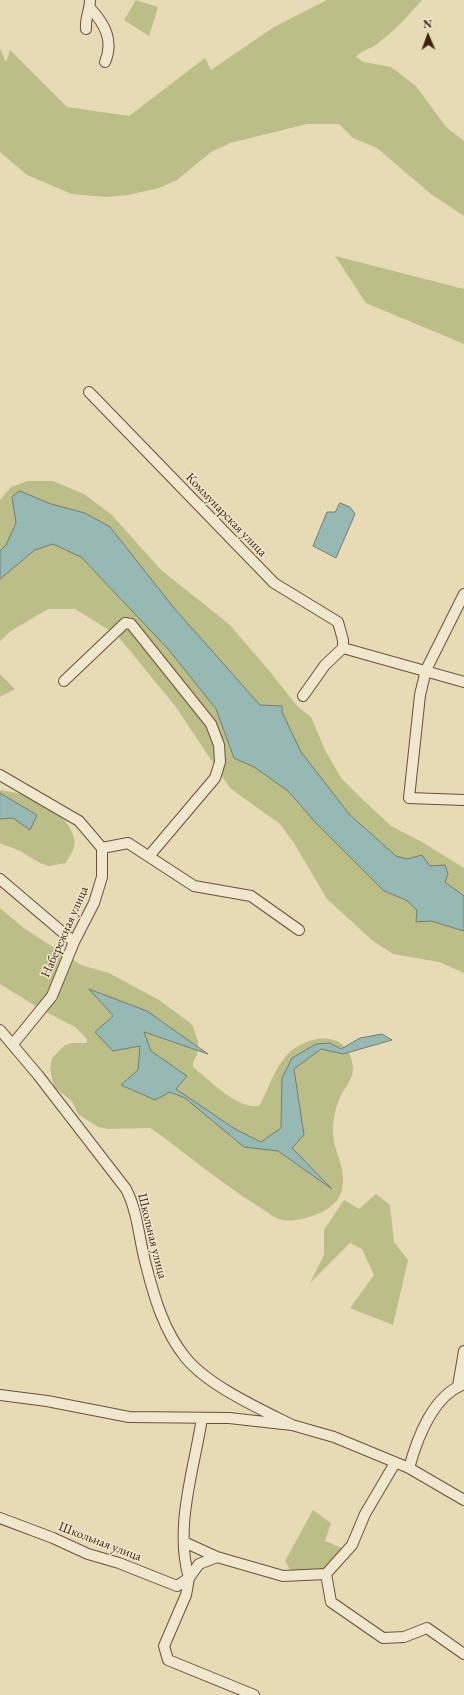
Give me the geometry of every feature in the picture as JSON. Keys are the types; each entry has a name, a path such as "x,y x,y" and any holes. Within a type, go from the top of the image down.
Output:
{"street":[{"path":"86,29 85,19 90,4"},
{"path":"90,4 107,32 110,44 105,62"},
{"name":"Коммунарская улица","path":"89,392 274,583 338,622 343,640 343,648"},
{"path":"464,594 426,670 420,695 409,798 464,800"},
{"path":"64,681 125,624 131,624 212,724 219,745 220,762 215,778 149,856"},
{"path":"303,696 325,665 343,648 426,670 464,682"},
{"path":"0,775 79,821 102,848 128,843 194,886 251,896 299,930"},
{"name":"Набережная улица","path":"13,1044 52,996 74,942 94,903 102,877 102,848"},
{"path":"0,879 74,942"},
{"name":"Школьная улица","path":"0,1030 13,1044 126,1189 133,1202 137,1229 155,1298 164,1321 184,1357 195,1368 219,1384 254,1406 292,1425"},
{"path":"408,1468 416,1444 436,1407 461,1385 464,1351"},
{"name":"Школьная улица","path":"0,1395 47,1401 129,1417 229,1418 292,1425 334,1437 395,1464 408,1468 464,1500"},
{"path":"202,1418 187,1503 184,1561 189,1578 186,1596 164,1646 168,1660 254,1695"},
{"path":"184,1542 217,1557 283,1576 292,1577 326,1574 352,1546 365,1514 395,1464"},
{"name":"Школьная улица","path":"0,1518 53,1538 88,1554 119,1563 177,1586 189,1578"},
{"path":"189,1578 199,1564 217,1557"},
{"path":"326,1574 331,1602 383,1638 404,1637 427,1628 464,1654"}],"green space":[{"path":"136,0 158,7 149,36 124,20"},
{"path":"327,0 422,0 389,34 377,44 356,57 363,62 391,67 416,86 446,127 464,141 464,216 431,194 377,148 353,138 339,124 307,124 230,143 211,152 177,180 159,188 128,195 106,197 72,194 27,175 0,152 0,48 6,62 10,50 67,107 129,116 205,58 211,70 274,27"},
{"path":"335,256 464,289 464,344 366,303"},
{"path":"27,481 53,481 84,494 112,515 161,570 229,624 298,707 311,717 325,750 341,778 391,826 422,842 464,868 464,973 439,962 393,954 373,941 327,899 294,843 280,824 230,788 176,707 117,635 75,609 48,609 11,631 0,641 0,500 11,487"},
{"path":"0,674 15,689 0,697"},
{"path":"0,790 23,794 37,800 53,810 67,823 72,831 74,847 66,863 49,866 40,863 20,851 0,843"},
{"path":"0,908 25,929 81,965 109,973 159,1000 189,1022 193,1026 198,1042 197,1055 193,1062 193,1067 215,1086 233,1099 242,1103 251,1106 259,1106 272,1078 283,1060 287,1055 306,1042 316,1039 327,1039 336,1041 344,1046 350,1055 353,1072 351,1079 341,1095 335,1112 333,1131 334,1139 343,1174 341,1193 336,1201 326,1210 309,1217 291,1220 279,1219 207,1171 150,1128 109,1129 98,1127 78,1114 72,1101 54,1087 50,1069 52,1058 64,1046 71,1043 87,1043 87,1039 75,1027 42,1010 0,984"},
{"path":"376,1194 390,1205 394,1242 408,1260 393,1325 350,1308 374,1275 362,1249 350,1243 310,1283 324,1255 324,1230 344,1200 359,1209"},
{"path":"313,1510 331,1523 325,1541 344,1549 326,1571 290,1570 285,1561"}],"water":[{"path":"20,491 51,504 85,513 110,527 174,608 260,705 282,706 282,712 301,752 350,815 396,856 407,859 422,855 430,866 445,865 448,874 445,882 464,896 464,931 431,921 416,922 417,910 406,900 384,891 315,822 288,791 254,767 234,758 216,709 169,650 81,557 53,544 35,550 0,579 0,551 6,545 16,523 12,497"},
{"path":"340,503 350,507 355,514 336,558 313,546 327,512 335,512"},
{"path":"0,793 37,815 30,830 13,818 0,819"},
{"path":"89,989 147,1011 208,1054 144,1032 151,1051 187,1076 176,1089 235,1129 261,1142 281,1128 282,1078 292,1058 316,1044 330,1043 341,1049 360,1038 382,1034 392,1040 343,1054 321,1049 294,1069 304,1135 292,1148 332,1189 278,1151 244,1147 185,1098 170,1092 155,1100 121,1085 138,1070 140,1046 113,1051 95,1032 113,1016"}]}
